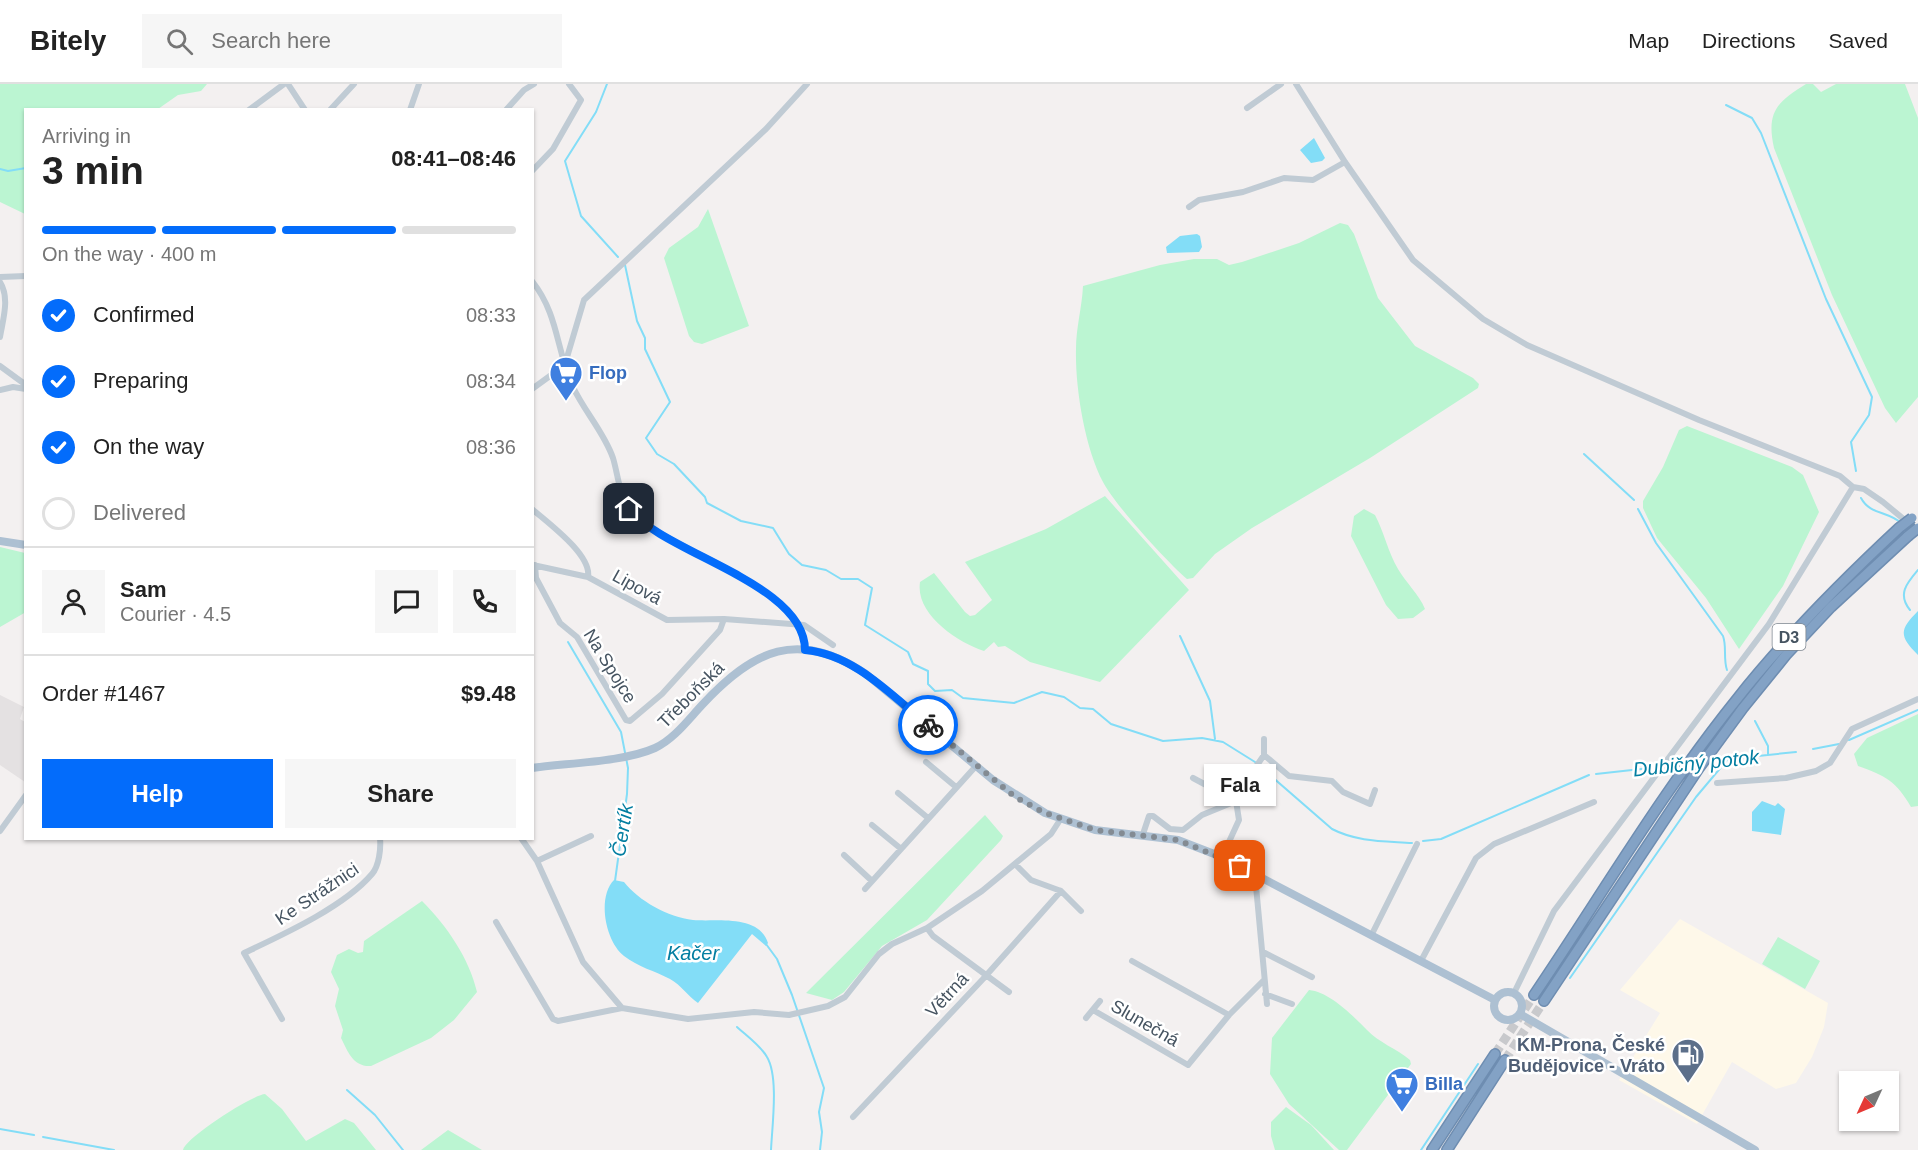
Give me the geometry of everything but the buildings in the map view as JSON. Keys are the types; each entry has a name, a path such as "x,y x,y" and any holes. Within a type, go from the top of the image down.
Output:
{"highway":[{"name":"D3","path":"1534,995 1692,757 1778,648 1899,528 1915,515"},
{"name":"D3","path":"1544,1001 1708,755 1786,656 1831,607 1908,536 1918,530"},
{"path":"1432,1150 1495,1054"},
{"path":"1447,1150 1505,1060"}],"main road":[{"path":"0,542 24,546"},
{"name":"Třeboňská","path":"534,768 633,755 657,747 667,740 742,666 774,652 805,650 835,657 858,669 1015,797 1060,820 1095,830 1178,840 1222,857 1422,959 1495,1000"},
{"path":"1501,993 1514,993 1522,1004 1520,1014 1513,1020 1503,1020 1496,1014 1495,1000 1501,993"},
{"path":"1520,1014 1755,1150"}],"street":[{"path":"252,108 286,84 303,108"},
{"path":"332,108 354,84"},
{"path":"411,108 419,84"},
{"path":"508,108 524,90 534,84"},
{"path":"534,169 553,149 581,100 569,84"},
{"path":"534,388 565,365 584,300 766,129 807,84"},
{"path":"1247,108 1281,84"},
{"path":"1298,87 1345,162 1413,260 1482,320 1520,342 1700,420 1840,476 1853,487 1864,489 1883,502 1918,530"},
{"path":"1190,207 1199,200 1243,192 1284,178 1313,180 1345,162"},
{"path":"0,277 24,276"},
{"path":"0,282 5,290 5,307 0,337"},
{"path":"534,283 555,322 565,365 576,392 607,445 621,492 632,513 646,524 757,588 783,607 799,625 805,640 805,650"},
{"path":"534,293 539,289"},
{"path":"0,366 24,385"},
{"path":"0,390 24,387"},
{"path":"1514,993 1554,911 1770,624 1853,487"},
{"name":"Lipová","path":"534,511 577,550 587,565 588,578 667,620 723,619 799,625"},
{"path":"534,565 588,578"},
{"name":"Na Spojce","path":"534,565 536,578 561,623 577,637 626,720 630,721 662,694 720,630 723,619"},
{"path":"799,625 811,628 833,645"},
{"path":"1717,783 1786,778 1816,771 1830,763 1852,729 1918,699"},
{"path":"1222,857 1239,820 1236,801 1246,779 1264,755 1264,739"},
{"path":"1264,755 1289,776 1332,781 1343,792 1370,804 1375,789"},
{"path":"926,762 956,787"},
{"path":"865,889 976,766"},
{"path":"1193,778 1236,801"},
{"path":"898,793 928,818"},
{"path":"0,831 24,798"},
{"path":"1143,834 1149,816 1153,816 1170,829 1183,830 1202,815 1236,801"},
{"path":"1422,959 1476,858 1494,844 1594,802"},
{"path":"496,922 553,1019 562,1022 622,1008 688,1018 762,1012 795,1015 845,997 879,954 892,944 927,928 1015,864 1051,834 1060,820"},
{"path":"872,825 900,848"},
{"path":"537,861 591,836"},
{"name":"Ke Strážnici","path":"282,1020 244,953 300,927 373,873 381,848 380,840"},
{"path":"522,840 537,861 583,962 622,1008"},
{"path":"1372,934 1417,843"},
{"path":"844,855 872,880"},
{"path":"1015,864 1021,873 1037,884 1061,891 1081,910"},
{"path":"1258,875 1256,886 1267,1004"},
{"name":"Větrná","path":"853,1117 1061,891"},
{"path":"927,928 933,936 1009,992"},
{"path":"1263,952 1312,977"},
{"path":"1132,961 1229,1015"},
{"name":"Slunečná","path":"1093,1010 1188,1065 1229,1015 1264,980"},
{"path":"1267,994 1292,1004"},
{"name":"Slunečná","path":"1086,1018 1100,1001"}],"shaded area":[{"path":"0,695 24,707 20,719 24,721 24,781 0,765"},
{"path":"1680,919 1828,1003 1824,1027 1812,1057 1796,1083 1776,1089 1732,1062 1697,1124 1619,1080 1660,1013 1620,990"}],"green space":[{"path":"0,84 207,84 201,91 178,95 159,108 24,108 24,214 0,202"},
{"path":"1806,84 1813,84 1821,92 1836,84 1905,84 1918,118 1918,397 1896,423 1885,408 1832,295 1774,148 1772,125 1776,109"},
{"path":"708,209 749,326 702,344 694,342 689,336 664,258 669,248 698,227"},
{"path":"1340,223 1348,225 1354,234 1378,298 1415,346 1473,378 1479,384 1478,388 1370,458 1252,528 1215,554 1193,578 1187,579 1155,547 1109,492 1091,452 1082,417 1076,365 1076,341 1083,286 1160,265 1194,259 1217,259 1229,265 1242,262 1299,243"},
{"path":"1687,426 1792,467 1803,475 1819,512 1783,586 1739,649 1706,598 1657,538 1643,508 1643,501 1663,467 1679,430"},
{"path":"1105,496 1189,590 1100,682 1030,662 1005,646 998,647 994,642 984,651 973,647 951,634 931,616 920,594 920,582 934,573 965,612 970,616 975,615 992,600 965,562 1046,529"},
{"path":"1364,509 1375,515 1401,574 1425,609 1413,618 1398,619 1386,605 1351,536 1354,516"},
{"path":"0,547 24,553 24,613 0,627"},
{"path":"1918,714 1918,806 1911,807 1889,780 1858,766 1854,754 1867,738"},
{"path":"985,815 1003,836 1001,840 927,920 882,946 844,992 832,1000 806,993"},
{"path":"422,901 456,943 469,967 477,992 454,1020 431,1038 371,1066 365,1066 352,1058 341,1038 343,1030 335,1006 339,989 331,972 337,955 349,949 358,953 363,952 364,941"},
{"path":"1778,937 1820,961 1805,989 1762,964"},
{"path":"1309,990 1333,1000 1371,1034 1410,1060 1411,1064 1347,1150 1339,1150 1289,1104 1270,1074 1272,1038"},
{"path":"265,1094 282,1109 306,1141 345,1119 354,1123 376,1150 183,1150 195,1136 220,1118 247,1101"},
{"path":"1286,1107 1311,1125 1334,1150 1275,1150 1271,1136 1271,1122"},
{"path":"448,1130 482,1150 421,1150"}],"water":[{"path":"1314,138 1325,158 1322,161 1311,163 1300,150"},
{"path":"1197,234 1200,236 1202,247 1199,252 1167,253 1166,247 1180,236"},
{"path":"1918,611 1918,655 1907,643 1904,633 1907,623"},
{"path":"1762,801 1775,806 1778,803 1785,809 1781,835 1752,831 1752,812"},
{"name":"Kačer","path":"614,880 624,882 646,902 664,912 693,920 736,921 756,927 768,943 766,946 752,934 698,1003 674,981 635,963 617,949 608,930 605,908 606,897"}],"waterway":[{"name":"Dubičný potok","path":"607,84 596,112 565,161 581,216 618,257"},
{"path":"1726,105 1752,118 1761,133 1826,299 1872,397 1869,415 1851,442 1856,471"},
{"name":"Čertík","path":"0,169 8,171 24,168"},
{"name":"Dubičný potok","path":"625,265 637,321 645,338 645,349 670,402 646,438 657,454 674,464 705,497 707,503 741,521 773,528 789,554 802,565 826,570 841,579 858,579 872,588 865,625 908,652 913,664 928,671 928,684 935,691 952,690 963,698 1014,703 1042,692 1064,697 1080,708 1093,709 1111,724 1163,741 1202,738 1223,742 1255,762 1332,829 1361,839 1412,843"},
{"path":"1584,454 1634,500"},
{"path":"1861,498 1869,507 1901,523"},
{"path":"1638,509 1656,543 1723,636 1727,670"},
{"path":"1910,610 1904,594 1907,584 1918,570"},
{"path":"1180,636 1210,701 1215,739"},
{"name":"Čertík","path":"568,642 621,732 628,768 627,794 615,881"},
{"name":"Dubičný potok","path":"1849,740 1918,710"},
{"path":"1755,721 1768,746 1768,754"},
{"name":"Dubičný potok","path":"1813,749 1839,744"},
{"name":"Dubičný potok","path":"1709,761 1796,752"},
{"path":"1570,978 1696,797 1728,759"},
{"name":"Dubičný potok","path":"1664,766 1683,764"},
{"name":"Dubičný potok","path":"1596,774 1659,767"},
{"name":"Dubičný potok","path":"1423,841 1441,839 1589,775"},
{"path":"766,944 777,959 792,995 824,1088 819,1112 822,1132 820,1150"},
{"name":"Čertík","path":"737,1027 761,1049 771,1066 774,1089 771,1150"},
{"path":"1421,1150 1478,1064"},
{"path":"347,1090 375,1115 403,1150"},
{"path":"0,1129 34,1135"},
{"path":"43,1137 114,1150"}],"tunnel":[{"path":"1495,1054 1534,995"},
{"path":"1505,1060 1544,1001"}],"way so far":[{"path":"928,725 959,753 1015,797 1045,813 1070,824 1095,830 1178,840 1240,866"}],"place":[{"name":"Flop","path":"566,402"},
{"name":"Fala","path":"1240,866"},
{"name":"KM-Prona, České Budějovice - Vráto","path":"1688,1084"},
{"name":"Billa","path":"1402,1113"}],"route":[{"path":"629,509 641,521 721,566 783,607 792,615 802,630 805,650 835,657 858,669 928,725"}]}
